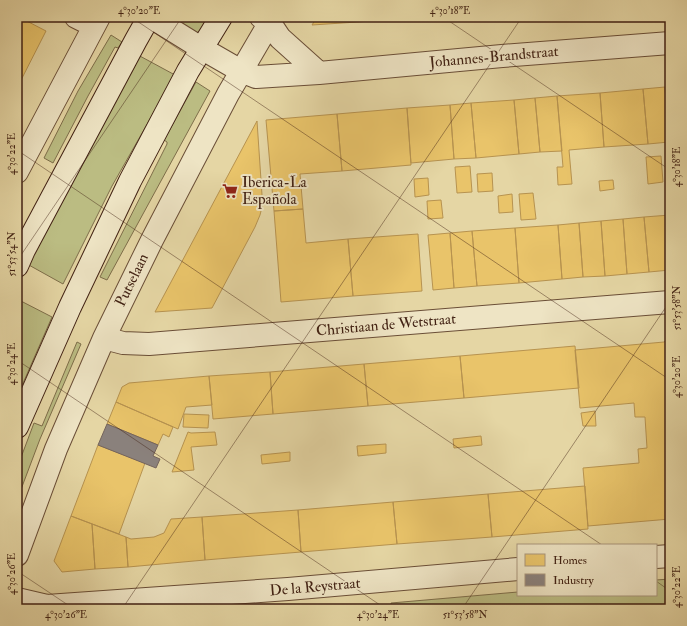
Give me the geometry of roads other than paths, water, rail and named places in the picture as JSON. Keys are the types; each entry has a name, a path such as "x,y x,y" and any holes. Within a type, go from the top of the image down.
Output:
{"street":[{"name":"Johannes-Brandstraat","path":"150,17 241,71 256,77 670,43"},
{"path":"17,266 24,250 136,40 150,17"},
{"path":"17,427 70,307 130,181 188,71 221,17"},
{"path":"268,19 280,38 319,73"},
{"name":"Putselaan","path":"17,555 56,449 104,338 152,240 268,19"},
{"path":"17,172 90,20"},
{"name":"Christiaan de Wetstraat","path":"104,338 123,343 149,344 670,302"},
{"path":"657,557 670,556"},
{"name":"De la Reystraat","path":"17,599 47,606 288,589 517,569"}],"place":[{"name":"Iberica-La Española","path":"230,191"}]}
